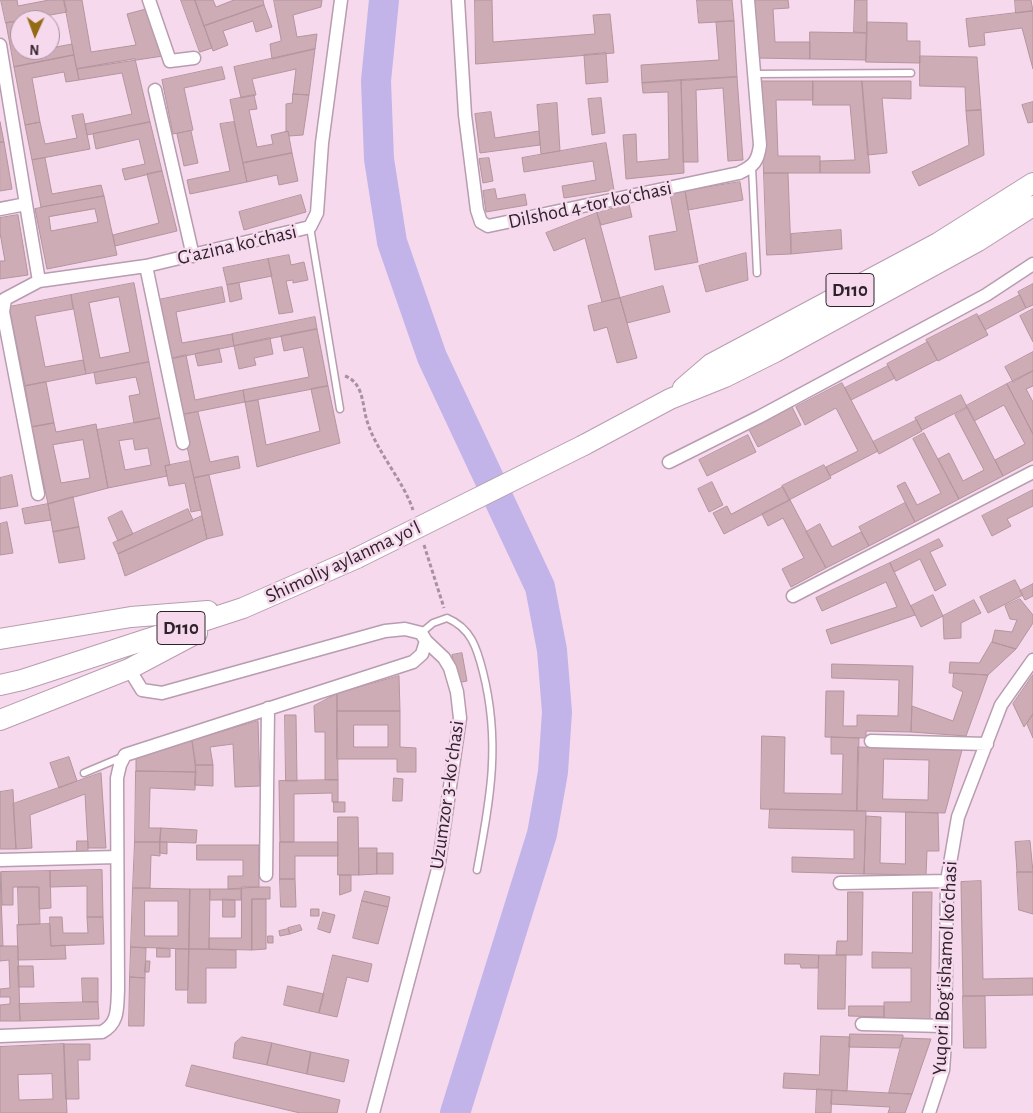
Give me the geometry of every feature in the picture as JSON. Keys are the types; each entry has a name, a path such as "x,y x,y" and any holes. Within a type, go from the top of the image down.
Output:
{"main road":[{"name":"Shimoliy aylanma yoʻl","path":"670,399 712,364 938,243 1033,183"},
{"name":"Shimoliy aylanma yoʻl","path":"0,685 243,608 357,558 584,445 670,399 726,377 775,352 978,240 1033,206"},
{"path":"0,640 131,617 243,608"},
{"path":"0,720 129,670 243,608"}],"street":[{"path":"150,0 170,61 194,58"},
{"name":"Gʻazina koʻchasi","path":"38,494 3,312 5,299 39,281 146,266 310,227 317,212 322,143 342,0"},
{"name":"Dilshod 4-tor koʻchasi","path":"458,0 465,115 481,222 488,226 739,173 752,167"},
{"path":"748,0 760,145 758,158 752,167"},
{"path":"0,45 39,281"},
{"path":"155,90 193,256"},
{"path":"0,209 26,204"},
{"path":"670,462 759,417 977,300 1033,264"},
{"path":"146,266 182,443"},
{"path":"793,596 1033,472"},
{"path":"0,1036 102,1032 113,1023 116,1014 118,990 117,778 120,764 125,755 413,662 422,654 424,637 405,629 385,631 162,693 142,690 129,670"},
{"name":"Uzumzor 3-koʻchasi","path":"373,1113 438,869 460,718 457,692 450,668 444,658 424,637"},
{"name":"Yuqori Bogʻishamol koʻchasi","path":"929,1113 943,1070 947,881 958,817 1001,705 1033,660"},
{"path":"266,875 268,708"},
{"path":"871,741 987,744"},
{"path":"0,860 117,856"},
{"path":"840,883 947,881"},
{"path":"862,1024 944,1026"}],"lane":[{"path":"754,74 912,72"},
{"path":"752,167 757,273"},
{"path":"310,227 340,409"},
{"path":"424,637 433,623 447,618 460,624 474,642 489,694 494,734 493,769 477,870"},
{"path":"84,773 125,755"}],"path":[{"path":"334,373 348,376 356,384 362,396 367,423 414,514"},
{"path":"423,543 447,618"}],"building":[{"path":"1,0 17,0 18,6 49,0 64,0 67,12 60,13 60,10 10,10 10,22 6,23"},
{"path":"64,0 82,0 91,52 136,45 127,14 146,9 163,56 77,69"},
{"path":"181,0 195,0 212,48 200,52"},
{"path":"195,0 213,0 216,7 234,0 263,0 264,5 204,26"},
{"path":"274,0 322,0 321,7 293,15 297,37 317,34 315,49 272,59 270,44 281,41"},
{"path":"475,0 492,0 493,42 595,34 593,15 610,14 614,53 476,64"},
{"path":"697,0 732,0 734,21 699,23"},
{"path":"753,0 788,0 789,8 773,9 775,42 810,42 810,59 756,58"},
{"path":"855,0 867,0 867,33 854,32"},
{"path":"1015,0 1031,0 1033,11 1016,13"},
{"path":"264,5 272,27 256,32 253,21 223,31 228,45 213,51 204,26"},
{"path":"1033,11 1033,69 1022,28 984,33 985,45 969,47 966,19"},
{"path":"734,21 737,77 642,83 641,65 719,60 716,22"},
{"path":"10,22 10,45 6,23"},
{"path":"867,22 907,23 907,41 920,41 920,63 866,62"},
{"path":"810,32 867,33 866,60 810,59"},
{"path":"72,44 74,55 60,58 60,46"},
{"path":"315,49 309,95 293,94 296,69 252,79 256,95 241,98 234,67"},
{"path":"606,53 608,82 586,84 584,55"},
{"path":"74,55 79,80 66,82 64,72 32,78 40,122 25,125 14,67 49,60 60,60 60,58"},
{"path":"920,56 977,57 981,110 966,111 965,87 920,86"},
{"path":"135,59 150,122 87,135 85,124 132,114 122,73 79,80 77,69"},
{"path":"13,60 49,60 14,67"},
{"path":"222,67 225,79 184,88 193,130 173,134 162,80"},
{"path":"737,77 743,160 728,161 723,88 696,90 698,162 683,162 681,80"},
{"path":"681,80 684,173 626,179 623,135 636,134 637,162 669,159 668,92 643,93 642,83"},
{"path":"760,81 813,81 813,100 776,100 778,156 820,156 820,173 764,173"},
{"path":"813,81 862,81 870,173 820,173 820,161 855,160 850,105 813,105"},
{"path":"862,81 911,81 911,99 882,98 887,153 868,155"},
{"path":"293,94 309,95 303,135 289,136 288,131 286,132 286,104 292,103"},
{"path":"254,95 257,109 249,110 257,147 273,144 271,135 288,131 292,153 243,163 230,100"},
{"path":"601,98 605,133 592,135 588,99"},
{"path":"1033,102 1033,122 1028,123 1022,105"},
{"path":"557,103 560,151 541,154 537,105"},
{"path":"981,110 984,155 919,186 912,172 969,145 966,111"},
{"path":"491,112 495,138 539,131 540,145 480,153 475,114"},
{"path":"83,114 90,149 32,160 25,125 40,122 45,144 77,138 72,116"},
{"path":"0,122 4,142 0,142"},
{"path":"150,122 162,171 125,180 122,169 145,164 139,139 96,149 93,134"},
{"path":"234,122 247,182 190,194 187,180 230,171 220,124"},
{"path":"191,131 198,163 184,166 177,134"},
{"path":"0,142 4,142 12,189 0,191"},
{"path":"606,143 614,190 564,198 562,186 596,180 593,161 524,172 522,158"},
{"path":"292,153 298,181 279,185 277,175 247,182 243,163"},
{"path":"45,158 52,194 101,185 104,196 41,207 32,160"},
{"path":"489,158 493,181 483,183 479,159"},
{"path":"162,171 177,231 115,246 113,235 159,223 147,174"},
{"path":"764,173 788,173 791,254 767,255"},
{"path":"740,182 743,200 688,210 685,191"},
{"path":"495,189 497,199 525,194 527,205 486,212 483,191"},
{"path":"685,191 698,262 655,270 649,236 677,231 670,194"},
{"path":"301,195 306,212 244,230 239,212"},
{"path":"104,196 117,255 47,269 35,209","holes":["95,209 98,222 51,231 49,217"]},
{"path":"629,204 632,217 601,225 597,213"},
{"path":"597,213 620,298 602,302 585,238 554,251 546,233"},
{"path":"18,215 28,275 0,279 0,261 5,261 0,233 0,218"},
{"path":"841,230 842,249 791,254 791,234"},
{"path":"746,253 748,280 706,292 699,266"},
{"path":"289,255 291,265 304,262 308,280 293,283 293,280 286,281 293,312 279,314 268,259"},
{"path":"268,259 272,276 227,285 223,268"},
{"path":"134,283 149,362 86,374 71,295","holes":["119,297 130,352 100,358 89,303"]},
{"path":"239,283 242,299 230,302 227,285"},
{"path":"1033,284 1033,305 1026,308 1018,292"},
{"path":"663,286 670,312 627,323 620,298"},
{"path":"222,287 225,302 176,312 182,343 232,334 234,346 170,359 158,300"},
{"path":"71,295 73,309 35,316 45,367 83,360 86,374 25,386 9,307"},
{"path":"1020,295 1026,308 985,330 978,317"},
{"path":"620,298 637,358 617,363 607,327 594,331 588,306"},
{"path":"1033,309 1033,342 1020,316"},
{"path":"977,314 988,335 938,361 926,340"},
{"path":"315,317 317,329 234,346 232,334"},
{"path":"317,329 328,386 245,402 243,390 309,377 303,347 284,351 281,336"},
{"path":"270,338 273,354 254,358 256,365 239,369 234,346"},
{"path":"928,342 937,360 896,381 887,364"},
{"path":"219,349 222,362 198,366 195,354"},
{"path":"1033,352 1033,371 1013,382 1005,367"},
{"path":"186,355 195,400 243,390 245,402 180,415 170,359"},
{"path":"149,362 160,418 134,423 129,396 140,394 136,377 96,384 94,373"},
{"path":"888,366 895,378 851,400 845,388"},
{"path":"1033,371 1033,386 1026,389 1033,402 1033,434 1007,384"},
{"path":"46,382 54,423 32,427 25,386"},
{"path":"842,383 878,451 830,476 826,467 858,451 836,408 805,425 796,407"},
{"path":"1007,384 1033,434 1033,460 1003,476 995,460 1025,444 1004,405 974,421 966,406"},
{"path":"328,386 340,443 257,467 245,402 258,400 266,445 320,431 311,389"},
{"path":"961,395 967,407 922,430 915,418"},
{"path":"791,405 801,425 758,447 747,426"},
{"path":"968,408 1003,476 959,499 938,459 949,453 963,481 984,470 955,415"},
{"path":"198,412 210,462 238,456 240,468 194,478 180,415"},
{"path":"160,418 170,465 165,466 167,476 108,488 97,430","holes":["133,439 135,450 148,448 151,465 125,470 119,441"]},
{"path":"917,420 922,431 879,454 873,442"},
{"path":"54,423 56,432 96,424 108,488 48,504 32,427","holes":["83,440 90,478 61,483 53,445"]},
{"path":"924,433 959,499 915,522 897,486 905,482 917,505 941,493 913,439"},
{"path":"748,435 756,452 707,476 699,460"},
{"path":"190,461 201,510 191,512 185,483 169,486 165,466"},
{"path":"824,465 831,478 789,500 782,486"},
{"path":"12,475 18,506 0,509 0,478"},
{"path":"209,475 223,535 207,539 194,478"},
{"path":"712,482 723,505 709,512 698,489"},
{"path":"783,487 790,500 724,534 713,513 727,506 731,514"},
{"path":"1033,490 1033,506 1007,519 1011,526 992,536 982,516"},
{"path":"73,497 79,527 53,532 48,504"},
{"path":"790,500 826,568 791,587 782,569 804,558 783,518 768,526 762,514"},
{"path":"905,503 915,522 869,546 859,527"},
{"path":"48,504 51,520 25,524 22,509"},
{"path":"188,509 193,520 118,554 113,543"},
{"path":"122,511 133,534 118,541 108,518"},
{"path":"202,516 207,539 125,576 118,554"},
{"path":"7,522 13,553 0,555 0,524"},
{"path":"820,524 832,547 861,532 869,546 826,568 806,532"},
{"path":"79,527 85,559 59,563 53,532"},
{"path":"939,539 943,546 930,552 946,585 935,591 920,559 894,572 890,563"},
{"path":"890,563 915,615 831,644 826,630 897,607 886,582 822,611 816,598"},
{"path":"1015,580 1023,595 988,613 980,597"},
{"path":"1033,584 1033,596 1025,600 1020,591"},
{"path":"933,595 943,616 921,627 911,606"},
{"path":"1020,599 1033,615 1033,623 1016,649 992,642 995,630 1012,632 1017,620 1010,619 1005,606"},
{"path":"974,600 981,613 961,623 961,638 944,639 943,616"},
{"path":"992,642 1016,649 988,675 949,673 950,662 979,663"},
{"path":"462,653 467,681 457,683 452,655"},
{"path":"832,664 913,666 911,732 866,731 866,738 825,737 826,691 844,691 843,726 857,726 857,715 898,716 899,680 832,678"},
{"path":"954,673 988,675 966,736 911,732 912,706 953,721 963,692 953,687"},
{"path":"1033,675 1033,714 1024,727 1013,704"},
{"path":"399,676 400,711 337,711 337,694"},
{"path":"337,694 338,780 325,780 325,732 315,732 314,706"},
{"path":"337,711 400,711 400,747 416,748 416,772 397,772 397,759 337,759","holes":["354,725 388,725 388,747 354,747"]},
{"path":"1033,714 1033,738 1027,724"},
{"path":"285,715 296,715 297,781 286,781"},
{"path":"258,721 260,786 235,787 233,744 210,747 213,765 196,765 192,741"},
{"path":"762,736 785,737 784,793 842,794 843,754 831,754 831,737 859,738 857,811 761,809"},
{"path":"192,741 196,772 136,771 136,758"},
{"path":"858,747 962,750 945,813 857,811","holes":["884,759 929,760 928,800 883,799"]},
{"path":"69,757 77,781 59,788 50,763"},
{"path":"196,765 213,765 213,786 195,785"},
{"path":"136,771 196,772 195,790 150,788 149,828 161,828 160,842 135,842"},
{"path":"101,773 106,848 88,848 85,794 30,815 32,848 16,849 13,804"},
{"path":"394,778 403,779 402,801 393,801"},
{"path":"338,780 338,802 332,802 332,793 294,794 294,842 280,842 279,781"},
{"path":"13,790 16,849 0,849 0,792"},
{"path":"334,802 345,802 345,812 334,812"},
{"path":"770,809 866,811 864,874 792,872 792,857 854,859 854,830 769,828"},
{"path":"906,812 938,813 939,851 927,851 926,875 864,874 866,816 881,817 880,863 905,864"},
{"path":"338,817 358,817 359,875 338,875"},
{"path":"161,828 197,830 196,843 160,842"},
{"path":"77,841 88,841 88,852 77,852"},
{"path":"1030,841 1033,872 1017,872 1015,842"},
{"path":"135,842 160,842 160,856 151,855 150,888 133,888"},
{"path":"160,842 167,842 167,854 160,853"},
{"path":"280,842 338,842 338,856 295,856 295,879 280,879"},
{"path":"197,845 259,845 259,887 228,889 228,876 243,876 243,860 197,860"},
{"path":"359,848 377,848 377,874 359,875"},
{"path":"377,853 393,853 393,874 377,874"},
{"path":"102,870 103,917 87,917 87,886 50,887 50,871"},
{"path":"50,871 51,908 39,909 39,887 13,887 13,905 2,905 1,872"},
{"path":"0,872 3,946 0,946"},
{"path":"1017,872 1033,872 1033,914 1019,910"},
{"path":"340,875 351,875 351,891 340,895"},
{"path":"280,879 295,879 296,907 281,907"},
{"path":"981,881 983,979 1033,978 1033,995 963,996 961,882"},
{"path":"18,887 39,887 40,924 19,925"},
{"path":"242,887 270,887 270,899 252,899 252,950 209,949 209,938 241,938"},
{"path":"133,888 190,889 189,949 131,947","holes":["145,901 178,901 178,936 145,936"]},
{"path":"190,889 210,889 209,949 189,949"},
{"path":"210,889 241,889 241,900 210,900"},
{"path":"365,891 390,897 388,907 362,901"},
{"path":"848,892 863,892 862,955 836,955 837,941 847,941"},
{"path":"913,892 932,892 930,1020 884,1019 884,1002 911,1002 911,968 872,968 872,952 912,953"},
{"path":"223,899 235,900 235,917 223,917"},
{"path":"252,899 266,899 266,949 252,950"},
{"path":"362,901 388,907 378,944 353,938"},
{"path":"311,909 319,909 319,916 311,916"},
{"path":"323,912 335,915 330,933 318,929"},
{"path":"50,917 62,917 63,933 88,933 87,917 103,917 104,944 51,946"},
{"path":"50,924 51,946 65,945 66,959 18,960 17,925"},
{"path":"300,925 302,930 290,934 288,928"},
{"path":"288,929 290,934 280,936 279,931"},
{"path":"268,936 273,936 273,943 268,943"},
{"path":"0,946 18,946 20,1021 0,1021 0,1005 10,1004 10,997 0,997 0,989 10,988 9,960 0,961"},
{"path":"131,947 146,948 145,978 130,977"},
{"path":"157,948 170,949 170,957 157,957"},
{"path":"176,949 189,949 188,990 176,990"},
{"path":"189,949 236,950 236,968 206,968 206,1003 188,1003"},
{"path":"785,954 819,955 818,968 801,968 800,964 785,964"},
{"path":"333,955 372,964 368,982 347,977 337,1017 319,1013"},
{"path":"819,955 846,955 845,1009 818,1009"},
{"path":"146,961 150,961 149,972 145,972"},
{"path":"18,966 33,966 34,987 19,987"},
{"path":"130,977 145,978 144,1026 129,1026"},
{"path":"82,978 98,978 98,1002 83,1002"},
{"path":"288,986 324,994 319,1013 284,1005"},
{"path":"963,996 985,996 986,1048 964,1048"},
{"path":"98,1002 99,1019 20,1021 19,1004"},
{"path":"849,1006 884,1006 884,1017 849,1016"},
{"path":"850,1034 903,1035 903,1038 899,1048 849,1047"},
{"path":"821,1036 850,1037 847,1091 783,1088 784,1073 819,1075"},
{"path":"242,1037 272,1043 267,1065 233,1058 235,1043"},
{"path":"903,1038 931,1039 912,1094 889,1093"},
{"path":"272,1043 311,1052 307,1074 267,1065"},
{"path":"64,1044 67,1113 0,1113 0,1047","holes":["52,1074 53,1099 19,1100 18,1075"]},
{"path":"64,1044 90,1044 90,1060 78,1060 79,1099 66,1099"},
{"path":"311,1052 349,1060 344,1082 307,1074"},
{"path":"192,1065 340,1100 337,1113 300,1113 186,1086"},
{"path":"817,1089 832,1090 831,1113 816,1113"},
{"path":"832,1090 912,1094 905,1113 888,1113 890,1107 831,1104"}],"waterway":[{"path":"384,0 376,81 379,159 392,242 432,357 540,587 552,650 557,712 553,772 542,834 455,1113"}]}
